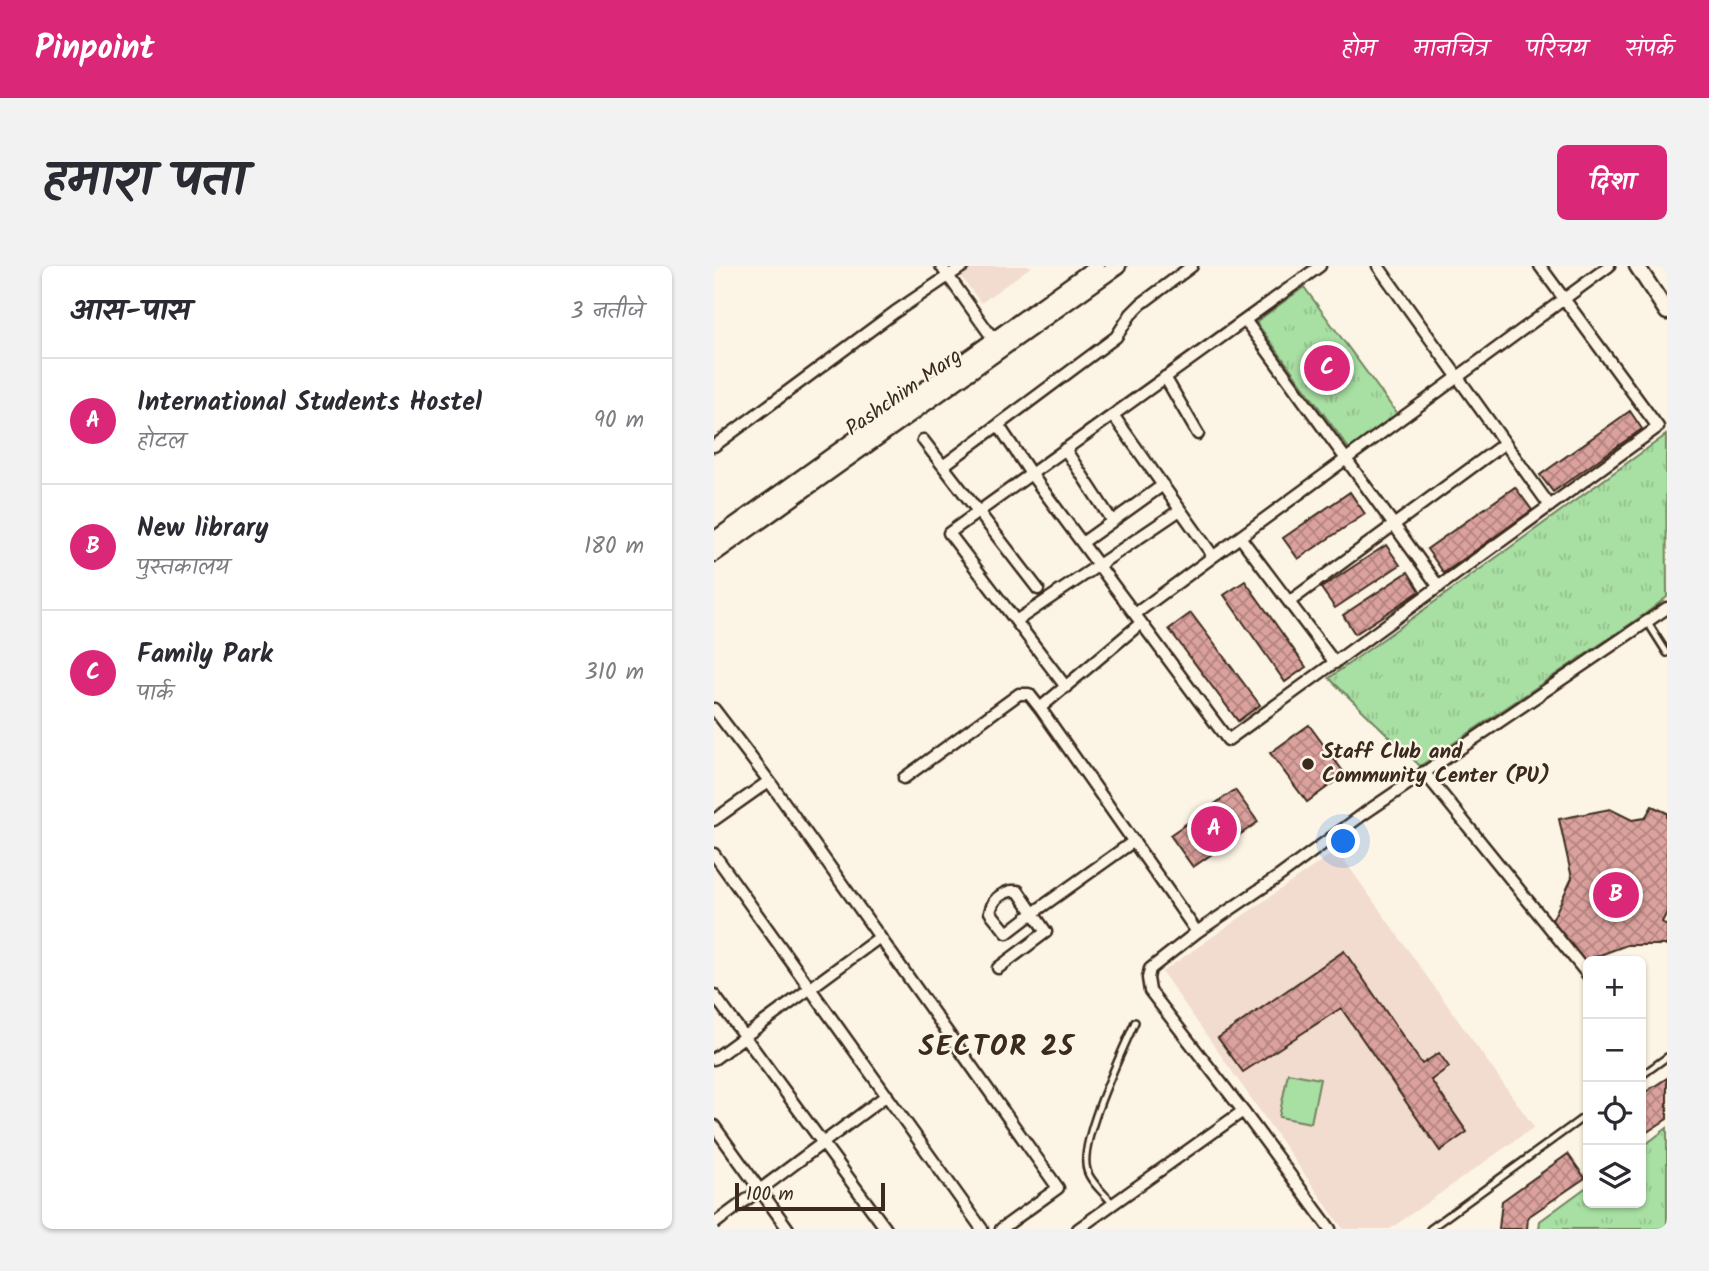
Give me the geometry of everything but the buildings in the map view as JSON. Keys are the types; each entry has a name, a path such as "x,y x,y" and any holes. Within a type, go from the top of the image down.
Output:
{"main road":[{"path":"714,540 1097,266"},
{"name":"Pashchim Marg","path":"714,554 1118,266"},
{"path":"1637,266 1667,312"},
{"path":"1647,266 1667,297"}],"street":[{"path":"941,266 994,340"},
{"path":"714,446 895,312 963,266"},
{"path":"943,466 1116,337 1141,303 1192,266"},
{"path":"1066,687 949,533 1320,266"},
{"path":"1378,266 1550,506"},
{"path":"999,426 1031,474 1228,740 1658,427 1539,266"},
{"path":"1135,614 1609,266"},
{"path":"1245,320 1439,587"},
{"path":"1165,377 1198,434"},
{"path":"1113,415 1213,556"},
{"path":"923,440 1038,589"},
{"path":"1289,602 1505,443"},
{"path":"1065,449 1112,521"},
{"path":"1082,543 1163,485"},
{"path":"1016,621 1180,510"},
{"path":"1240,537 1335,663"},
{"path":"1330,1229 1150,991 1150,969 1197,932 1424,772 1667,608"},
{"path":"1040,708 1142,623"},
{"path":"904,778 1018,694 1029,694 1197,932"},
{"path":"714,709 769,781 1058,1188 1000,1229"},
{"path":"1424,772 1583,969"},
{"path":"714,820 769,781"},
{"path":"998,968 1046,932 1033,914 1018,891 1002,894 992,904 990,912 1007,933 1033,914 1133,841"},
{"path":"714,854 982,1229"},
{"path":"714,1059 880,937"},
{"path":"714,995 886,1229"},
{"path":"714,1224 887,1095"},
{"path":"1078,1229 1243,1111"},
{"path":"714,1126 788,1229"}],"lane":[{"path":"1648,623 1667,653"},
{"path":"1113,1204 1087,1172 1085,1158 1094,1120 1135,1023"},
{"path":"1646,1072 1667,1057"},
{"path":"1430,1229 1583,1118"}],"shaded area":[{"path":"953,266 1032,266 981,303"},
{"path":"1337,850 1534,1127 1390,1229 1343,1229 1162,972"}],"green space":[{"path":"1304,287 1398,415 1350,450 1256,322"},
{"path":"1666,435 1667,597 1645,614 1420,766 1329,678"},
{"path":"1288,1073 1320,1079 1311,1123 1279,1117"},
{"path":"1667,1128 1667,1229 1539,1229 1540,1221 1583,1190 1583,1208 1646,1208 1646,1144"}],"place":[{"name":"Family Park","path":"1327,368"},
{"name":"Staff Club and Community Center (PU)","path":"1308,764"},
{"name":"International Students Hostel","path":"1214,829"},
{"name":"New library","path":"1616,895"}],"district":[{"name":"SECTOR 25","path":"997,1047"}]}
